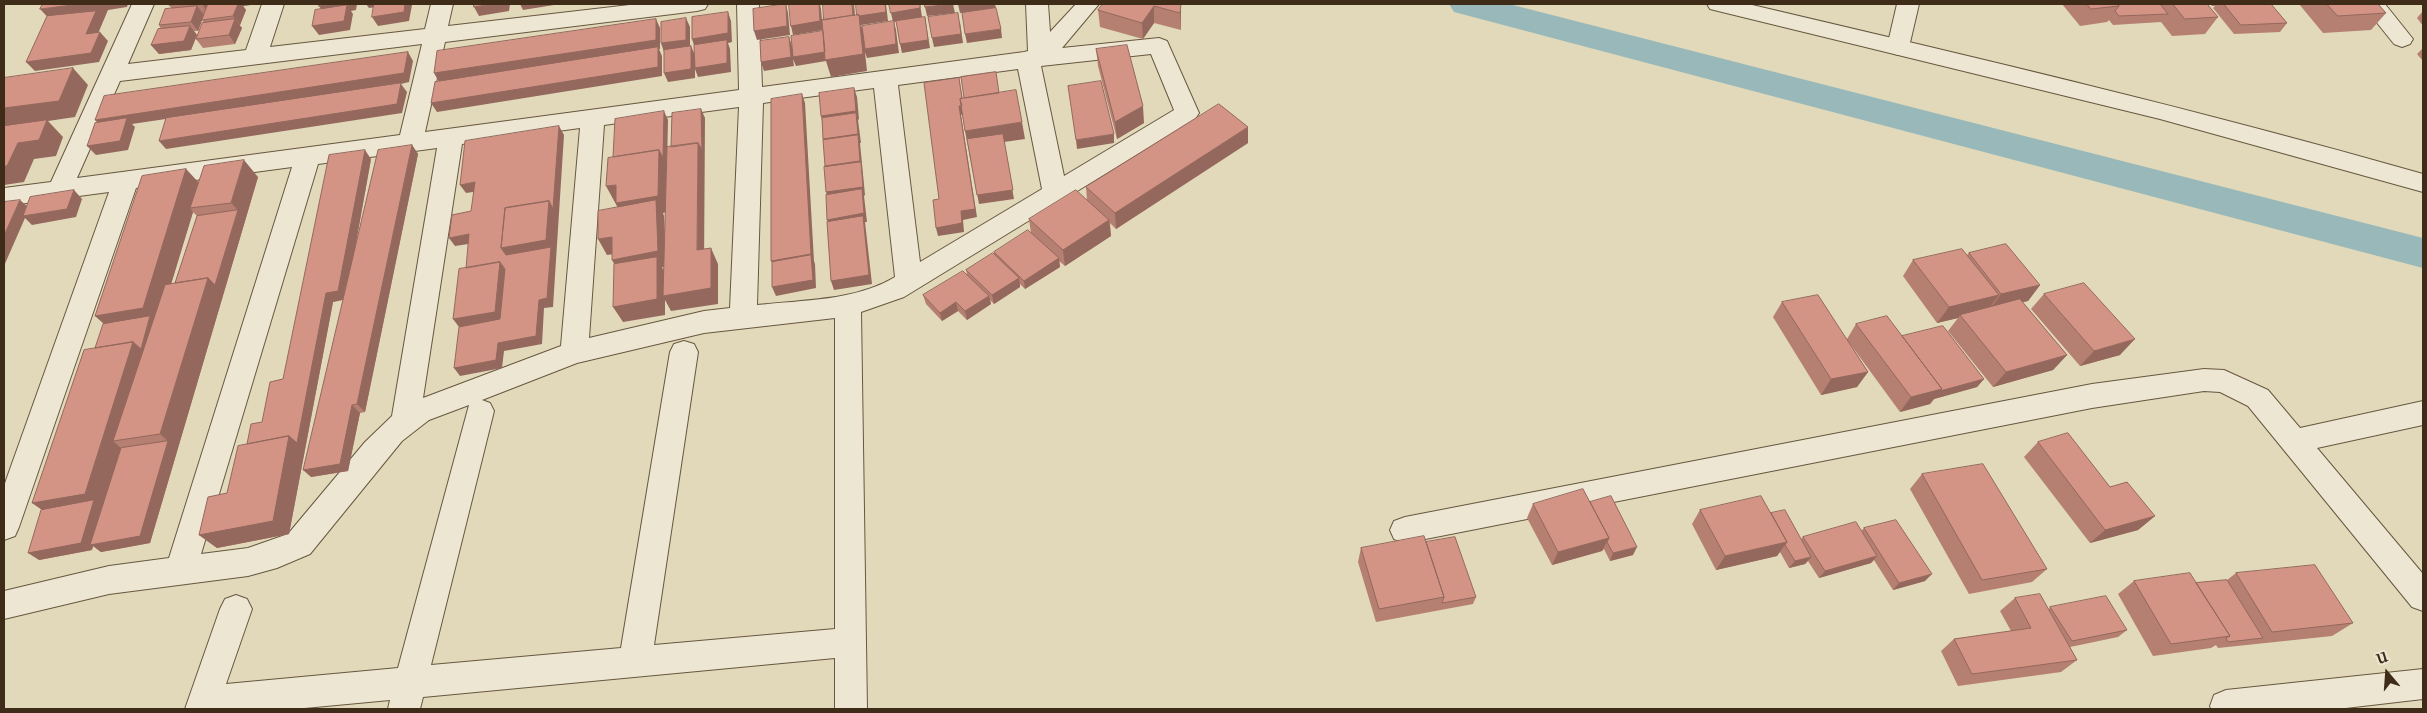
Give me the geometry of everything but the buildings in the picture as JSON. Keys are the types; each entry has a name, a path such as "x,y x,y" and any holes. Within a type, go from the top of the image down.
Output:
{"street":[{"path":"60,189 142,4"},
{"path":"255,57 273,4"},
{"path":"410,142 433,36 442,4"},
{"path":"111,74 433,36 598,10 697,4"},
{"path":"743,317 751,96 748,4"},
{"path":"1037,4 1034,59 1055,192"},
{"path":"1034,59 1088,4"},
{"path":"1718,4 2293,145 2423,183"},
{"path":"1898,47 1908,4"},
{"path":"2373,4 2402,39"},
{"path":"4,197 885,78 1034,59 1159,46 1187,113 895,290 848,306 704,322 574,353 419,412 392,432 374,451 325,515 298,544 277,554 248,562 109,580 4,605"},
{"path":"885,78 909,280"},
{"path":"574,353 594,118"},
{"path":"405,422 451,136"},
{"path":"181,570 308,156"},
{"path":"4,527 126,180"},
{"path":"848,306 851,709"},
{"path":"635,662 684,352"},
{"path":"1405,530 2092,396 2204,380 2224,381 2258,398 2423,597"},
{"path":"408,696 480,411"},
{"path":"2294,441 2423,413"},
{"path":"236,609 202,705 408,696 635,662 850,642"},
{"path":"2226,706 2423,684"}],"waterway":[{"path":"1466,4 2423,253"}]}
